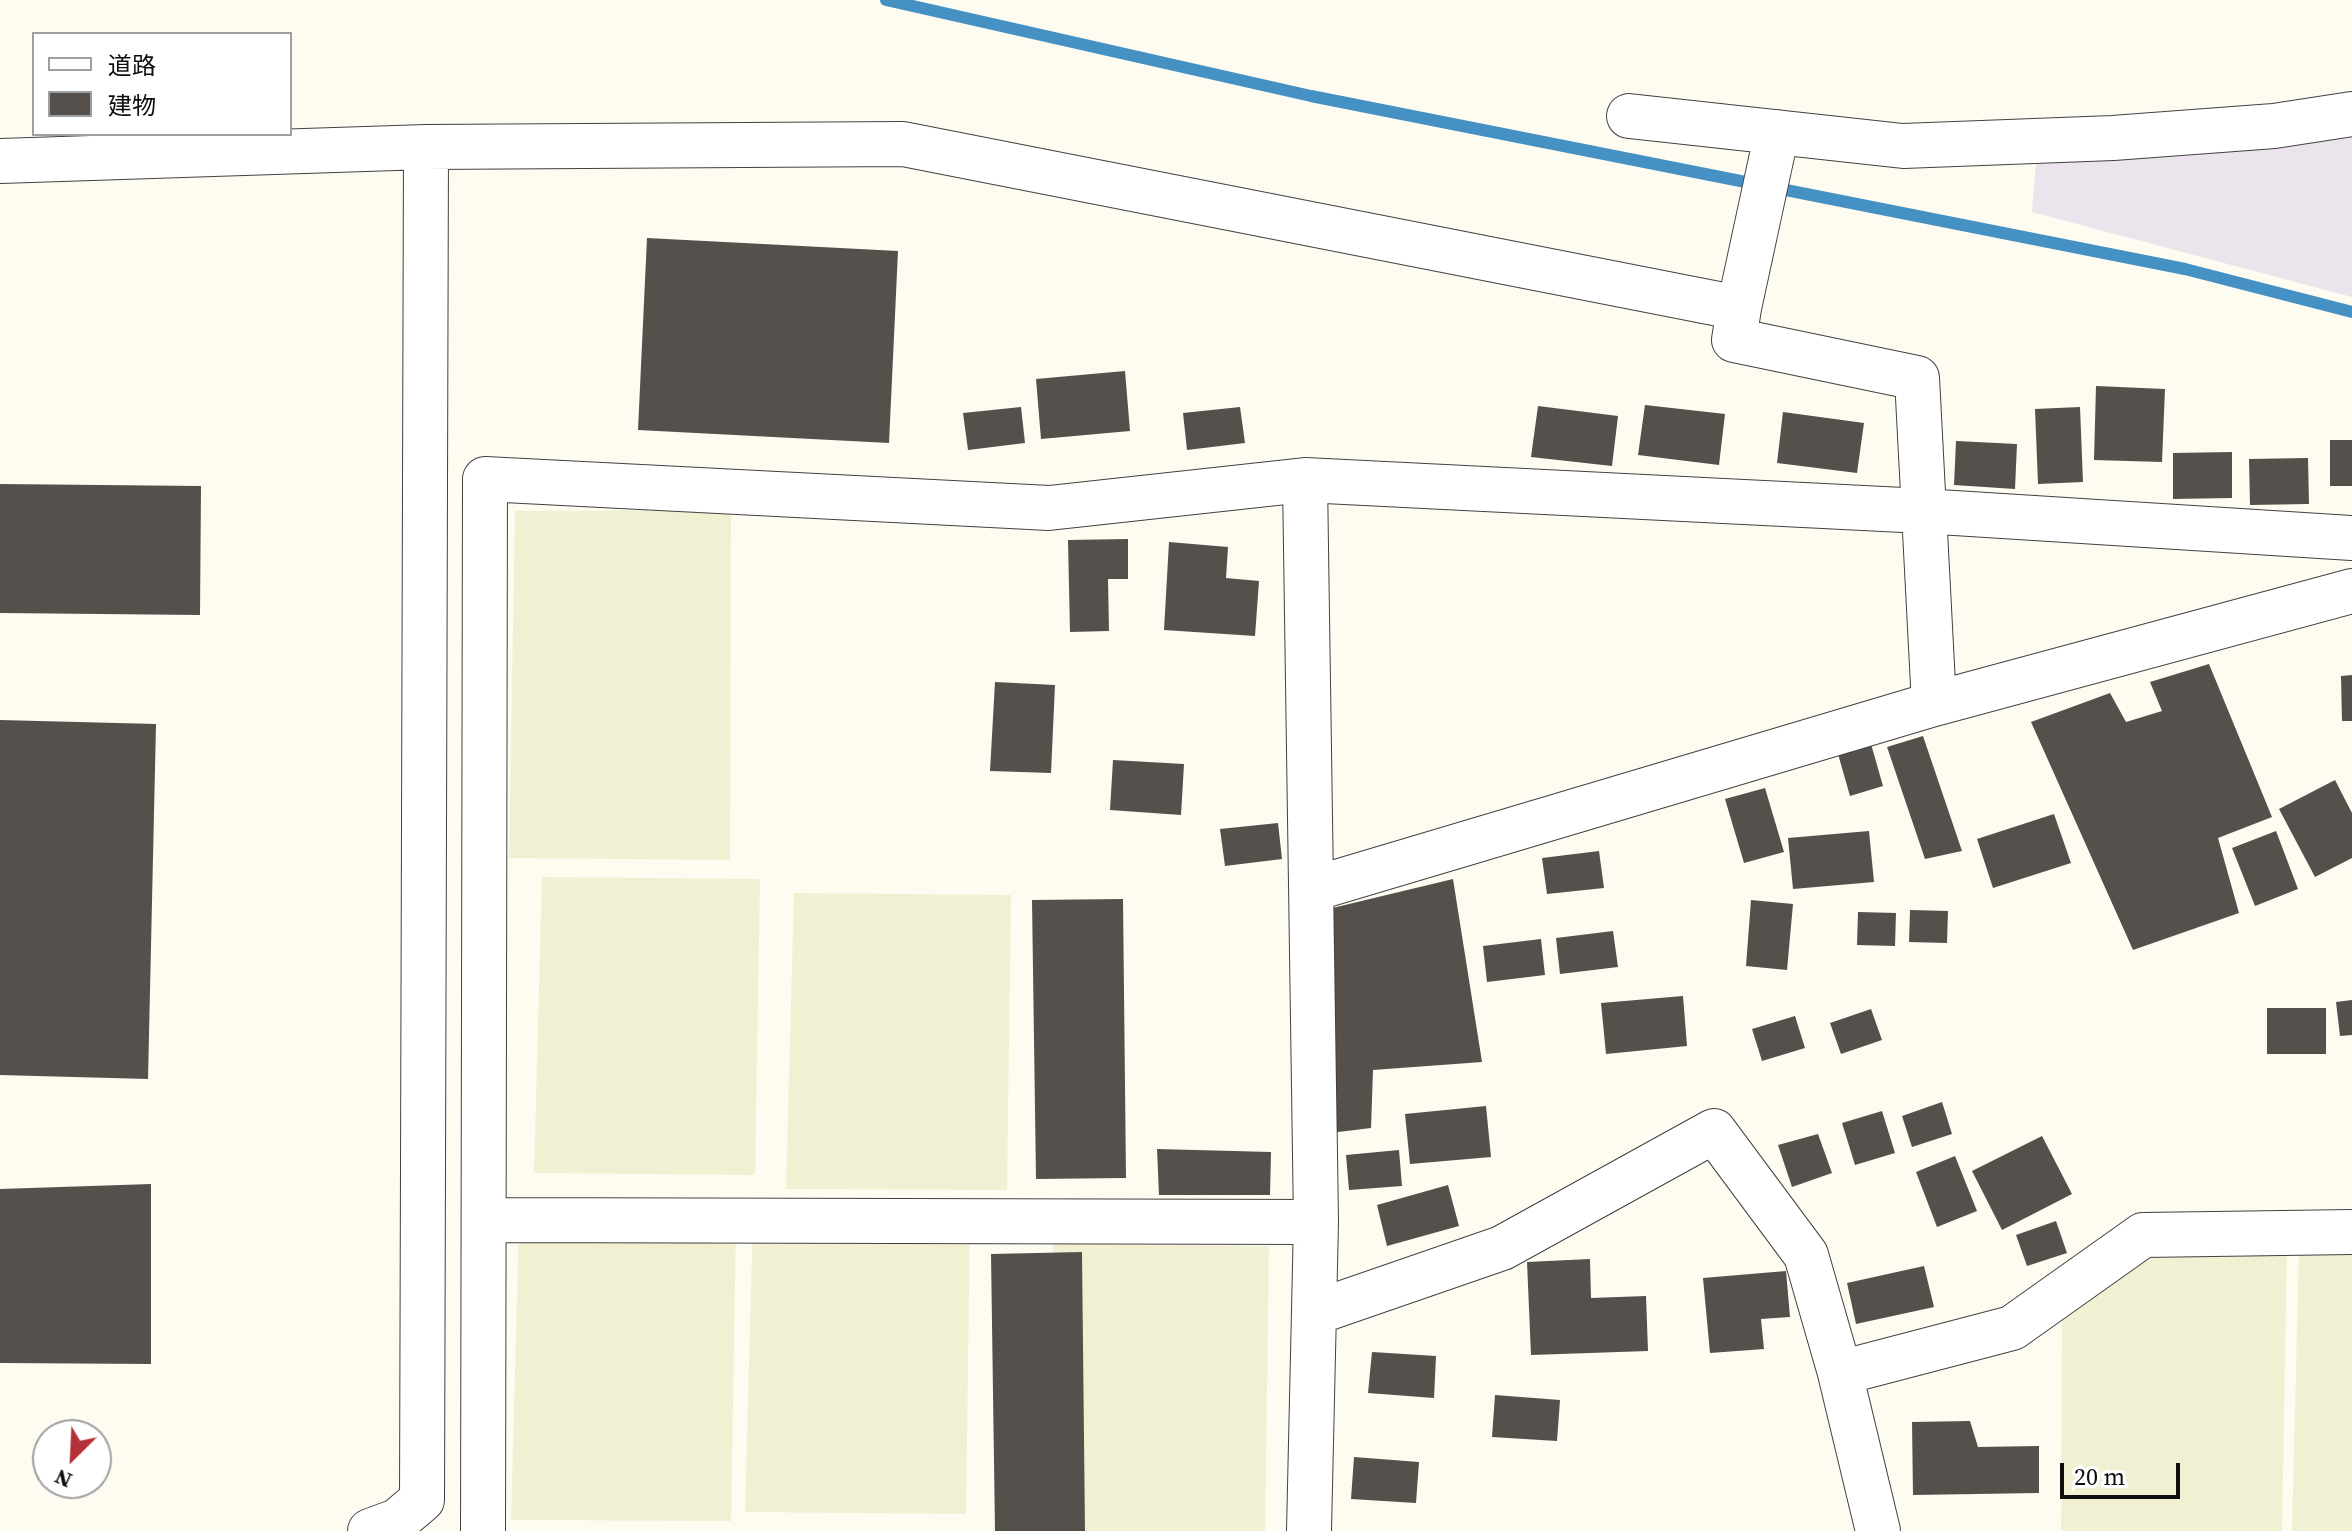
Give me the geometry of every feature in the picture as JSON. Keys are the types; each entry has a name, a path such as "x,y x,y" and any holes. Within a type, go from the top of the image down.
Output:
{"street":[{"path":"1629,116 1903,146 2128,137 2274,126 2352,114"},
{"path":"1777,132 1734,340 1917,378 1934,704"},
{"path":"0,161 426,147 903,144 1739,308"},
{"path":"370,1531 397,1521 422,1500 426,147"},
{"path":"483,1531 485,479 1049,508 1305,480 1923,511 2352,538"},
{"path":"1305,480 1316,1222 1309,1531"},
{"path":"1313,889 1934,704 2352,591"},
{"path":"1314,1313 1502,1248 1714,1131 1806,1255 1840,1373 1878,1531"},
{"path":"484,1220 1316,1222"},
{"path":"1840,1373 2012,1328 2143,1235 2352,1232"}],"shaded area":[{"path":"2352,126 2352,297 2032,212 2036,161"},
{"path":"731,510 730,860 509,858 515,511"},
{"path":"542,877 760,879 755,1175 534,1173"},
{"path":"794,893 1011,895 1007,1190 786,1189"},
{"path":"753,1216 970,1218 966,1514 745,1512"},
{"path":"519,1224 736,1226 731,1521 511,1520"},
{"path":"1053,1244 1269,1246 1265,1531 1044,1531"},
{"path":"2287,1245 2282,1531 2061,1531 2062,1317 2123,1249"},
{"path":"2299,1247 2352,1247 2352,1531 2292,1531"}],"building":[{"path":"647,238 898,251 889,443 638,430"},
{"path":"1125,371 1130,431 1041,439 1036,379"},
{"path":"2096,386 2165,389 2162,462 2094,460"},
{"path":"1645,405 1725,414 1719,465 1638,455"},
{"path":"1538,406 1618,416 1612,466 1531,457"},
{"path":"1021,407 1025,443 968,450 963,413"},
{"path":"1240,407 1245,443 1187,450 1183,413"},
{"path":"2080,407 2083,482 2038,484 2035,409"},
{"path":"1783,412 1864,423 1857,473 1777,463"},
{"path":"2330,440 2352,440 2352,486 2330,486"},
{"path":"1956,441 2017,444 2015,489 1954,485"},
{"path":"2232,452 2232,498 2173,499 2173,453"},
{"path":"2308,458 2309,504 2250,505 2249,459"},
{"path":"0,484 201,486 200,615 0,613"},
{"path":"1128,539 1128,579 1108,579 1109,631 1070,632 1068,540"},
{"path":"1169,542 1228,547 1226,578 1259,581 1255,636 1164,630"},
{"path":"2209,664 2272,817 2218,838 2239,913 2133,950 2031,722 2110,693 2126,722 2162,711 2150,682"},
{"path":"2352,675 2352,721 2342,721 2341,676"},
{"path":"995,682 1055,685 1051,773 990,771"},
{"path":"0,720 156,724 148,1079 0,1075"},
{"path":"1923,736 1962,851 1925,859 1887,747"},
{"path":"1871,744 1883,786 1850,796 1838,754"},
{"path":"1113,760 1184,764 1181,815 1110,810"},
{"path":"2335,780 2352,813 2352,858 2315,877 2279,809"},
{"path":"1765,788 1784,852 1744,863 1725,799"},
{"path":"2054,814 2071,863 1993,888 1977,839"},
{"path":"1278,823 1282,859 1225,866 1220,829"},
{"path":"1869,831 1874,882 1793,889 1788,838"},
{"path":"2276,831 2298,889 2255,906 2232,848"},
{"path":"1599,851 1604,888 1547,894 1542,858"},
{"path":"1453,879 1482,1062 1373,1070 1371,1128 1330,1133 1320,911"},
{"path":"1123,899 1126,1178 1036,1179 1032,900"},
{"path":"1751,900 1793,904 1787,970 1746,966"},
{"path":"1910,910 1948,911 1947,943 1909,942"},
{"path":"1858,912 1896,913 1895,946 1857,945"},
{"path":"1613,931 1618,967 1560,974 1556,938"},
{"path":"1541,939 1545,975 1487,982 1483,946"},
{"path":"1683,996 1687,1046 1606,1054 1601,1003"},
{"path":"2352,1000 2352,1035 2340,1036 2336,1002"},
{"path":"2267,1008 2326,1008 2326,1054 2267,1054"},
{"path":"1871,1009 1882,1040 1841,1054 1830,1023"},
{"path":"1795,1016 1805,1048 1762,1061 1752,1029"},
{"path":"1942,1102 1952,1134 1912,1147 1902,1116"},
{"path":"1486,1106 1491,1157 1410,1164 1405,1114"},
{"path":"1882,1111 1895,1153 1855,1165 1842,1123"},
{"path":"1818,1134 1832,1173 1792,1187 1778,1145"},
{"path":"2042,1136 2072,1194 2002,1230 1972,1171"},
{"path":"1157,1149 1271,1152 1270,1195 1159,1195"},
{"path":"1399,1150 1402,1186 1349,1190 1346,1155"},
{"path":"1955,1156 1977,1211 1937,1227 1916,1172"},
{"path":"151,1184 151,1364 0,1363 0,1189"},
{"path":"1448,1185 1459,1226 1387,1246 1377,1205"},
{"path":"2056,1221 2067,1253 2027,1266 2016,1235"},
{"path":"1082,1252 1085,1531 995,1531 991,1254"},
{"path":"1590,1259 1591,1298 1646,1296 1648,1351 1531,1355 1527,1262"},
{"path":"1924,1266 1934,1307 1856,1324 1847,1283"},
{"path":"1786,1271 1790,1317 1761,1319 1764,1349 1710,1353 1703,1278"},
{"path":"1372,1352 1436,1356 1434,1398 1368,1393"},
{"path":"1495,1395 1560,1400 1557,1441 1492,1437"},
{"path":"1970,1421 1978,1447 2039,1446 2039,1493 1913,1495 1912,1422"},
{"path":"1354,1457 1419,1462 1416,1503 1351,1499"}],"waterway":[{"path":"886,0 1311,96 2185,269 2352,312"}]}
